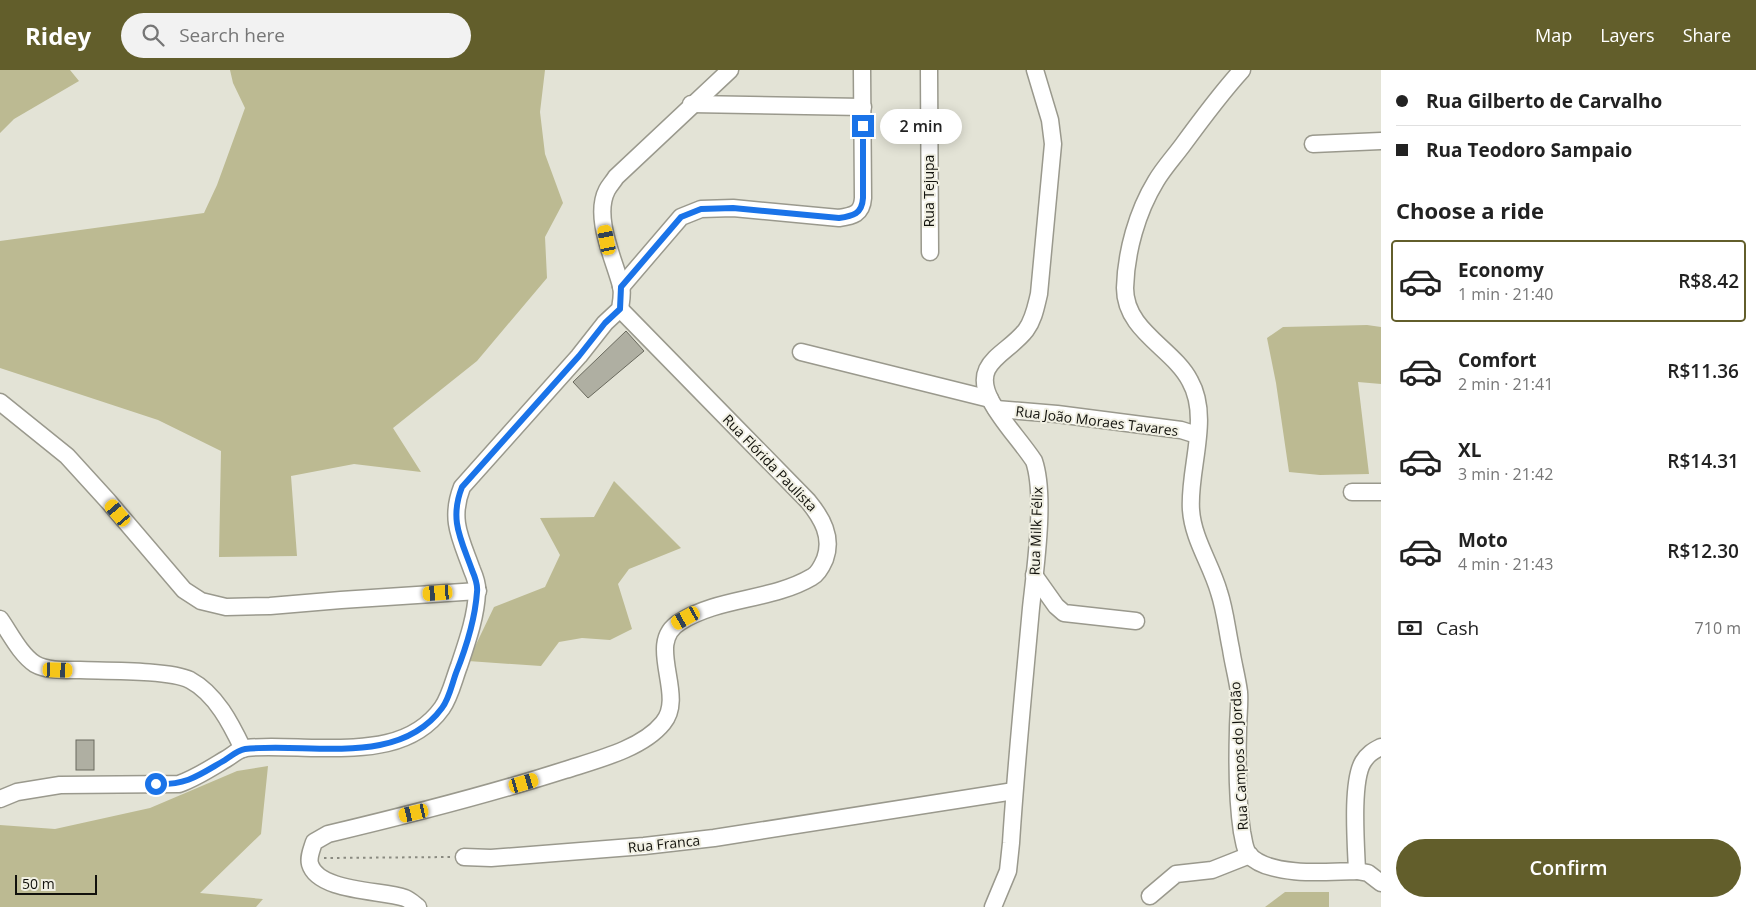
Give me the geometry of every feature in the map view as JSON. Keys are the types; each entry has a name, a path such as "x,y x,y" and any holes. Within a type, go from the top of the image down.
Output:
{"street":[{"path":"0,799 17,792 60,785 179,784 191,780 243,749 342,748 378,745 396,742 415,733 429,722 443,707 469,636 478,591 456,525 456,507 462,487 579,356 605,323 620,309 621,287 603,221 602,207 606,191 616,178 730,70"},
{"path":"621,287 681,217 701,209 733,208 839,218 852,216 859,212 863,198 862,70"},
{"name":"Rua Tejupa","path":"929,70 930,252"},
{"name":"Rua Milk Félix","path":"993,907 1008,871 1039,501 1037,470 1025,448 993,404 985,385 986,368 991,360 1026,330 1033,317 1039,294 1053,144 1050,120 1035,70"},
{"name":"Rua Campos do Jordão","path":"1242,70 1201,120 1155,182 1135,229 1128,257 1125,289 1127,302 1140,326 1152,341 1171,356 1190,379 1196,393 1198,424 1191,510 1196,536 1221,598 1239,694 1238,781 1247,852"},
{"path":"692,104 863,108"},
{"path":"1312,144 1381,141"},
{"name":"Rua Flórida Paulista","path":"310,858 314,842 328,834 431,809 533,780 609,756 639,742 658,730 669,714 672,704 665,656 668,636 677,623 696,613 788,587 814,577 822,566 827,553 828,540 818,514 620,309"},
{"name":"Rua João Moraes Tavares","path":"801,352 993,404 1181,430 1197,435"},
{"path":"0,402 67,456 184,590 201,601 226,607 270,606 478,591"},
{"path":"1352,492 1381,492"},
{"path":"1034,576 1056,606 1064,613 1136,621"},
{"path":"0,619 26,656 40,666 58,670 179,676 190,680 202,689 221,709 243,749"},
{"path":"1357,870 1357,787 1362,764 1369,754 1381,747"},
{"name":"Rua Franca","path":"464,857 491,858 644,846 714,838 1014,791"},
{"path":"1150,896 1176,874 1212,870 1247,852 1263,864 1276,868 1318,872 1357,870 1368,873 1381,883"},
{"path":"310,858 310,866 325,880 348,887 408,899 418,907"}],"path":[{"path":"310,858 398,859 464,857"}],"shaded area":[{"path":"0,70 70,70 79,81 14,119 0,133"},
{"path":"230,70 545,70 540,112 545,154 563,203 545,237 547,278 477,361 393,428 421,472 354,464 291,476 297,556 219,557 221,451 158,420 0,368 0,241 204,213 217,185 245,108 233,83"},
{"path":"1367,325 1381,327 1381,384 1358,382 1369,474 1320,475 1289,472 1276,383 1267,338 1283,327"},
{"path":"614,481 681,548 629,569 618,584 632,629 610,640 582,638 559,642 541,666 468,661 494,607 545,587 560,555 540,518 594,517"},
{"path":"268,766 261,834 200,893 263,899 256,907 0,907 0,825 55,829 150,808 237,771"},
{"path":"1285,892 1329,892 1329,907 1265,907"}],"building":[{"path":"626,331 644,351 588,398 573,382"},
{"path":"76,740 94,740 94,770 76,770"}],"route":[{"path":"156,784 171,785 191,780 243,749 342,748 378,745 396,742 415,733 429,722 443,707 469,636 478,591 456,525 456,507 462,487 579,356 605,323 620,309 621,287 681,217 701,209 733,208 839,218 852,216 859,212 863,198 863,126"}]}
